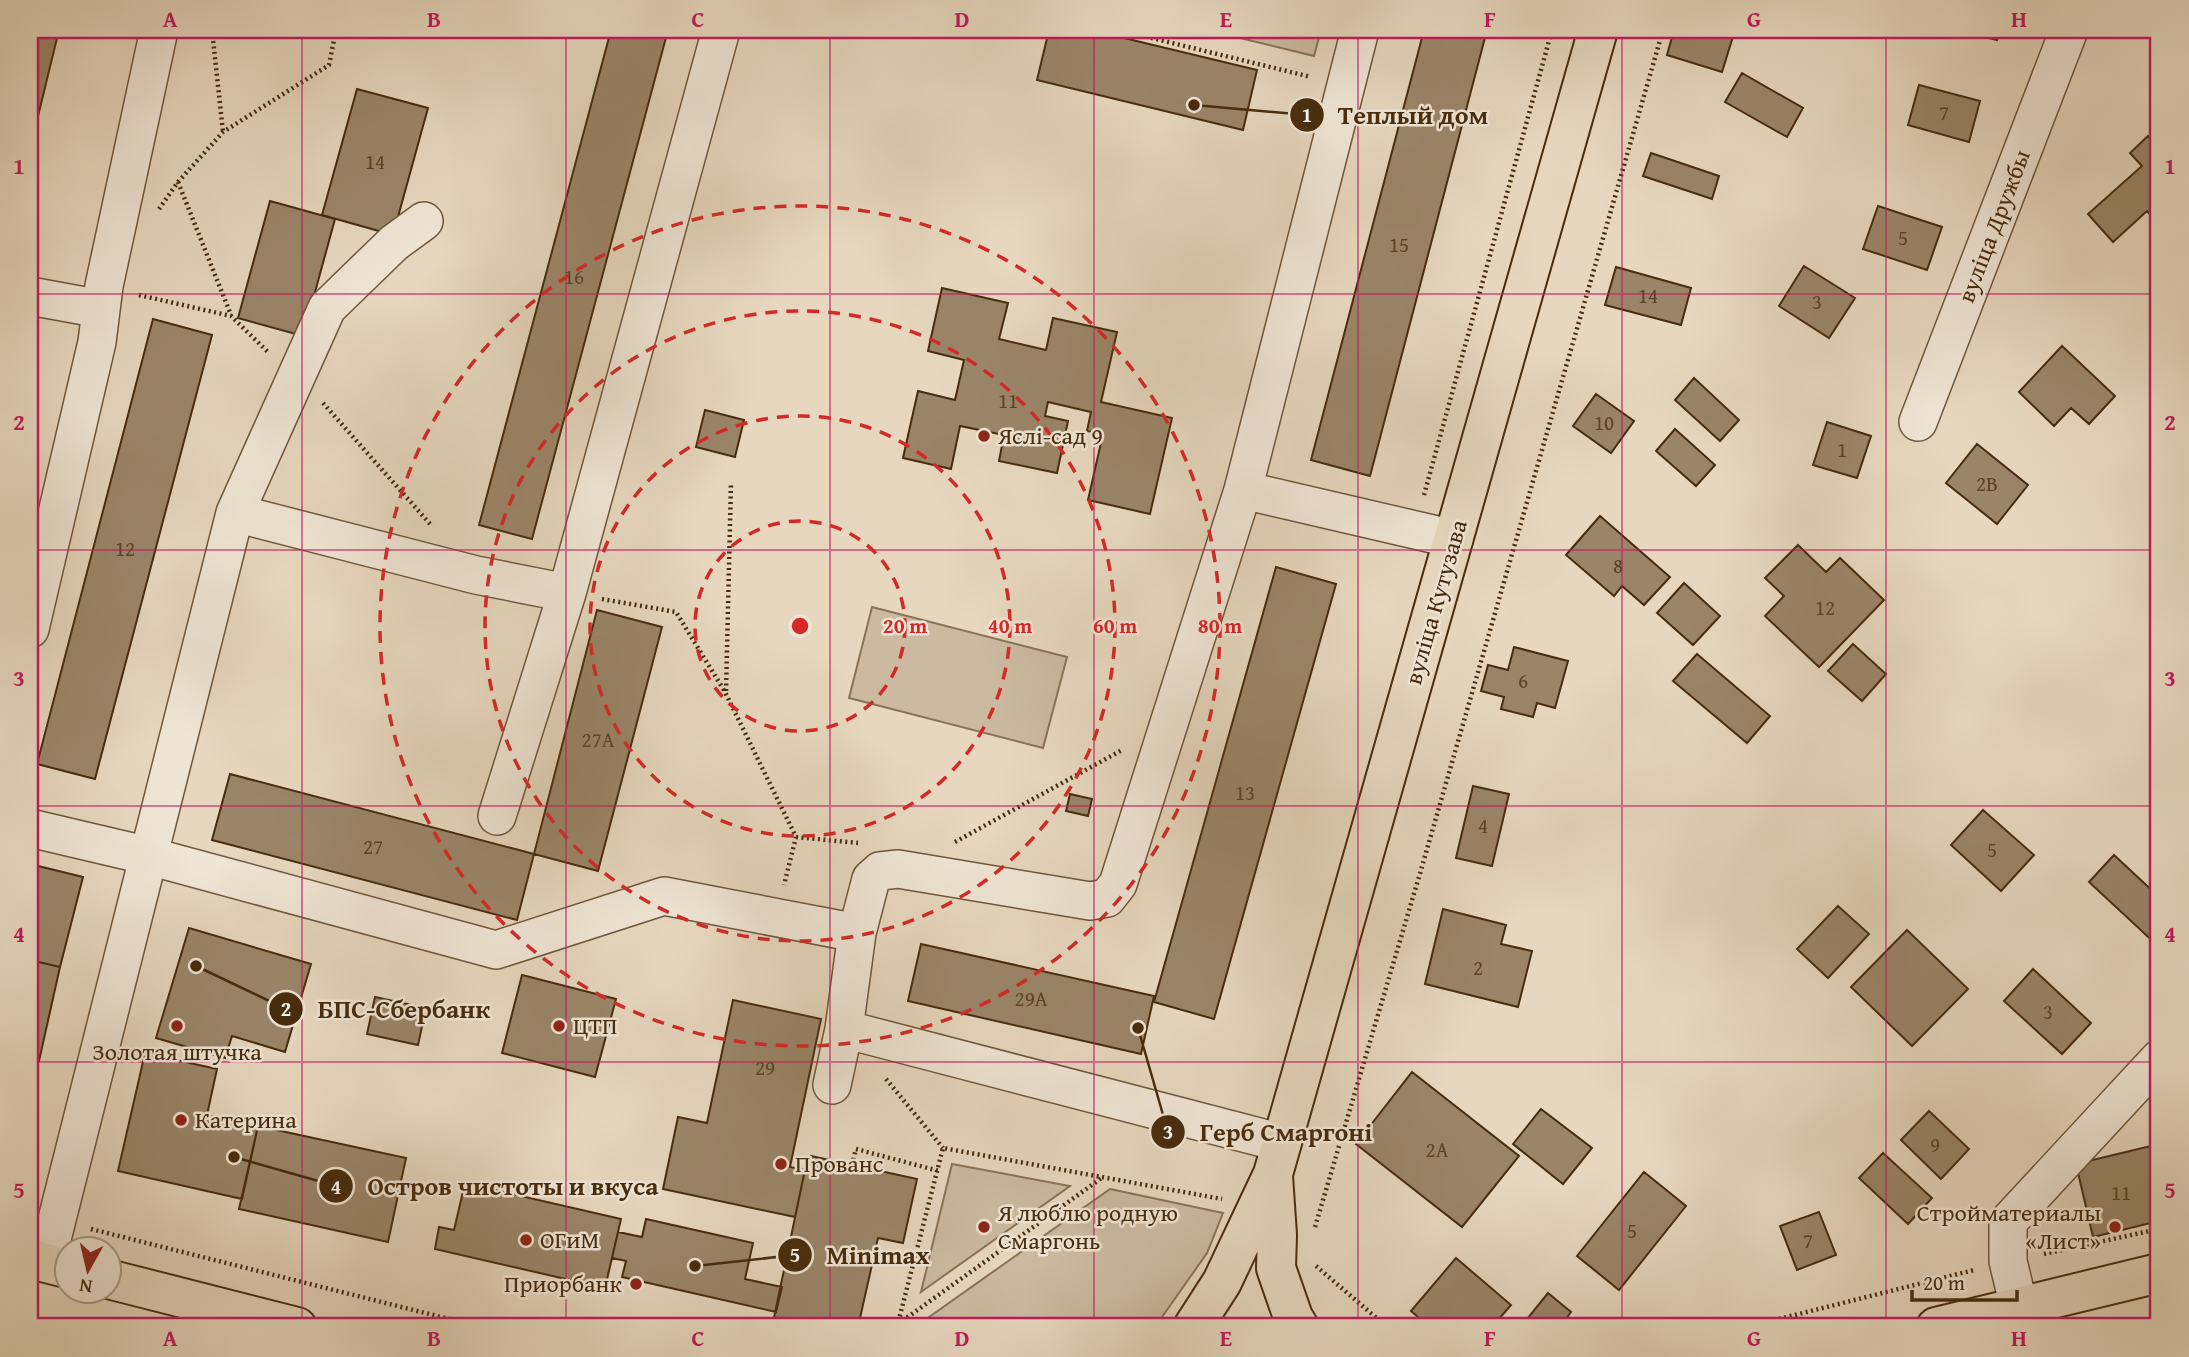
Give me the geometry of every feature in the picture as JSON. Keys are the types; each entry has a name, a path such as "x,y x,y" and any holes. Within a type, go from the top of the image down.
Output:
{"main road":[{"name":"вуліца Кутузава","path":"1193,1327 1222,1282 1277,1159 1598,30"},
{"name":"вуліца Кутузава","path":"1277,1159 1276,1268 1299,1327"},
{"path":"1937,1327 2159,1273"},
{"path":"122,1283 297,1327"}],"street":[{"path":"30,629 97,342 101,309 159,30"},
{"path":"497,816 567,593 721,30"},
{"path":"832,1085 844,1029 857,933 871,879 880,871 898,869 1090,901 1107,898 1118,884 1242,490 1360,30"},
{"name":"вуліца Дружбы","path":"1918,422 2069,30"},
{"path":"47,1264 235,513 327,308 394,243 424,221"},
{"path":"30,296 101,309"},
{"path":"1242,490 1454,539"},
{"path":"235,513 476,575 567,593"},
{"path":"30,828 149,856 496,950 664,896 857,933"},
{"path":"844,1029 1277,1159"},
{"path":"2019,1307 2008,1261 2008,1222 2159,1059"}],"path":[{"path":"212,30 223,132"},
{"path":"156,213 178,182 223,132 329,65 336,30"},
{"path":"1119,30 1346,86"},
{"path":"1314,1231 1663,30"},
{"path":"178,182 231,316"},
{"path":"726,692 731,483"},
{"path":"567,593 676,612 726,692 796,837 776,917"},
{"path":"952,844 1105,757 1167,730"},
{"path":"796,837 862,843"},
{"path":"844,1029 943,1148 1226,1200"},
{"path":"897,1326 943,1148"},
{"path":"852,1165 856,1149 939,1171"},
{"path":"897,1326 1103,1177"},
{"path":"57,1220 481,1327"},
{"path":"1747,1327 2008,1261 2159,1229"}],"shaded area":[{"path":"1207,30 1321,30 1314,56"},
{"path":"872,607 1067,657 1043,748 849,698"},
{"path":"952,1164 1070,1186 921,1292"},
{"path":"1110,1189 1223,1213 1207,1253 1155,1327 915,1327"}],"building":[{"path":"30,30 59,30 30,149"},
{"path":"611,30 668,30 532,539 479,525"},
{"path":"1049,30 1091,30 1257,70 1243,130 1037,80"},
{"path":"1424,30 1487,30 1370,476 1311,460"},
{"path":"1674,30 1735,30 1722,72 1667,55"},
{"path":"1955,30 1999,30 1997,40"},
{"path":"1742,73 1803,108 1787,137 1725,102"},
{"path":"1919,85 1980,101 1969,142 1908,125"},
{"path":"357,89 428,108 393,235 322,215"},
{"path":"2148,136 2159,149 2159,224 2147,211 2113,242 2088,214 2142,166 2130,153"},
{"path":"1651,153 1719,176 1712,199 1643,176"},
{"path":"270,201 335,219 303,336 238,318"},
{"path":"1878,206 1942,227 1927,270 1863,249"},
{"path":"1804,266 1855,298 1829,338 1779,306"},
{"path":"1616,267 1691,288 1681,325 1605,305"},
{"path":"942,288 1008,303 999,339 1046,350 1053,318 1117,332 1101,402 1172,418 1150,514 1088,500 1103,434 1087,431 1091,412 1048,402 1045,416 1068,421 1057,473 999,461 1004,435 960,426 951,469 903,458 918,391 955,400 964,360 928,351"},
{"path":"153,319 212,335 95,779 37,764"},
{"path":"2062,346 2115,396 2089,424 2071,408 2054,426 2019,392"},
{"path":"1694,378 1739,420 1720,441 1675,400"},
{"path":"1596,394 1634,421 1611,453 1573,426"},
{"path":"705,410 744,420 735,457 696,447"},
{"path":"1827,422 1871,436 1857,478 1813,465"},
{"path":"1675,429 1715,465 1696,486 1656,451"},
{"path":"1977,444 2028,485 1997,524 1946,483"},
{"path":"1600,516 1670,577 1644,605 1622,586 1614,596 1566,555"},
{"path":"1798,545 1826,572 1840,558 1884,600 1819,667 1765,616 1784,596 1765,578"},
{"path":"1276,567 1336,584 1214,1019 1154,1002"},
{"path":"1684,583 1720,616 1693,645 1657,613"},
{"path":"597,610 662,627 598,871 534,854"},
{"path":"1853,644 1886,674 1862,701 1828,671"},
{"path":"1514,647 1568,661 1555,708 1537,703 1533,717 1501,709 1504,697 1481,691 1488,665 1508,670"},
{"path":"1697,654 1770,716 1747,743 1673,681"},
{"path":"230,774 534,854 517,920 212,840"},
{"path":"1473,786 1509,794 1492,866 1456,858"},
{"path":"1070,794 1092,799 1088,816 1066,811"},
{"path":"1983,810 2034,855 2001,891 1951,845"},
{"path":"2114,855 2159,897 2159,947 2089,882"},
{"path":"30,864 83,877 60,967 30,960"},
{"path":"1838,906 1869,934 1828,978 1797,949"},
{"path":"1443,909 1506,925 1501,944 1532,951 1518,1007 1425,984"},
{"path":"189,928 311,964 285,1052 232,1036 225,1058 156,1038"},
{"path":"1907,930 1968,989 1912,1046 1851,987"},
{"path":"921,944 1154,996 1141,1054 908,1001"},
{"path":"30,960 60,967 39,1061 30,1059"},
{"path":"2033,969 2091,1023 2062,1054 2004,1001"},
{"name":"ЦТП","path":"522,975 616,999 595,1077 502,1053"},
{"path":"375,997 426,1008 418,1045 367,1034"},
{"path":"733,1000 821,1019 790,1167 805,1170 795,1217 663,1189 678,1117 707,1123"},
{"name":"Катерина","path":"145,1053 217,1069 207,1115 258,1126 242,1199 118,1171"},
{"path":"1412,1072 1519,1156 1462,1227 1356,1144"},
{"path":"1541,1109 1592,1148 1563,1184 1513,1144"},
{"path":"1929,1111 1969,1149 1941,1179 1901,1140"},
{"path":"258,1126 406,1158 388,1242 239,1209"},
{"path":"2159,1144 2159,1221 2093,1237 2076,1164"},
{"path":"1883,1153 1932,1198 1908,1224 1859,1178"},
{"path":"811,1156 917,1179 903,1243 878,1238 858,1327 772,1327 805,1170"},
{"path":"1644,1172 1686,1206 1619,1290 1577,1256"},
{"name":"ОГиМ","path":"465,1183 621,1219 605,1288 435,1249 439,1227 454,1230"},
{"path":"1819,1212 1836,1255 1797,1270 1780,1226"},
{"path":"646,1219 753,1243 745,1279 782,1287 776,1312 622,1277 626,1261 612,1258 618,1232 642,1237"},
{"path":"1456,1258 1511,1305 1492,1327 1429,1327 1411,1311"},
{"path":"1548,1293 1571,1312 1560,1327 1537,1327 1527,1319"}],"place":[{"name":"Теплый дом","path":"1194,105"},
{"name":"Яслі-сад 9","path":"984,436"},
{"name":"БПС-Сбербанк","path":"196,966"},
{"name":"Золотая штучка","path":"177,1026"},
{"name":"ЦТП","path":"559,1026"},
{"name":"Герб Смаргоні","path":"1138,1028"},
{"name":"Катерина","path":"181,1120"},
{"name":"Остров чистоты и вкуса","path":"234,1157"},
{"name":"Прованс","path":"781,1164"},
{"name":"Я люблю родную Смаргонь","path":"984,1227"},
{"name":"Стройматериалы «Лист»","path":"2115,1227"},
{"name":"ОГиМ","path":"526,1240"},
{"name":"Minimax","path":"695,1266"},
{"name":"Приорбанк","path":"636,1284"}]}
